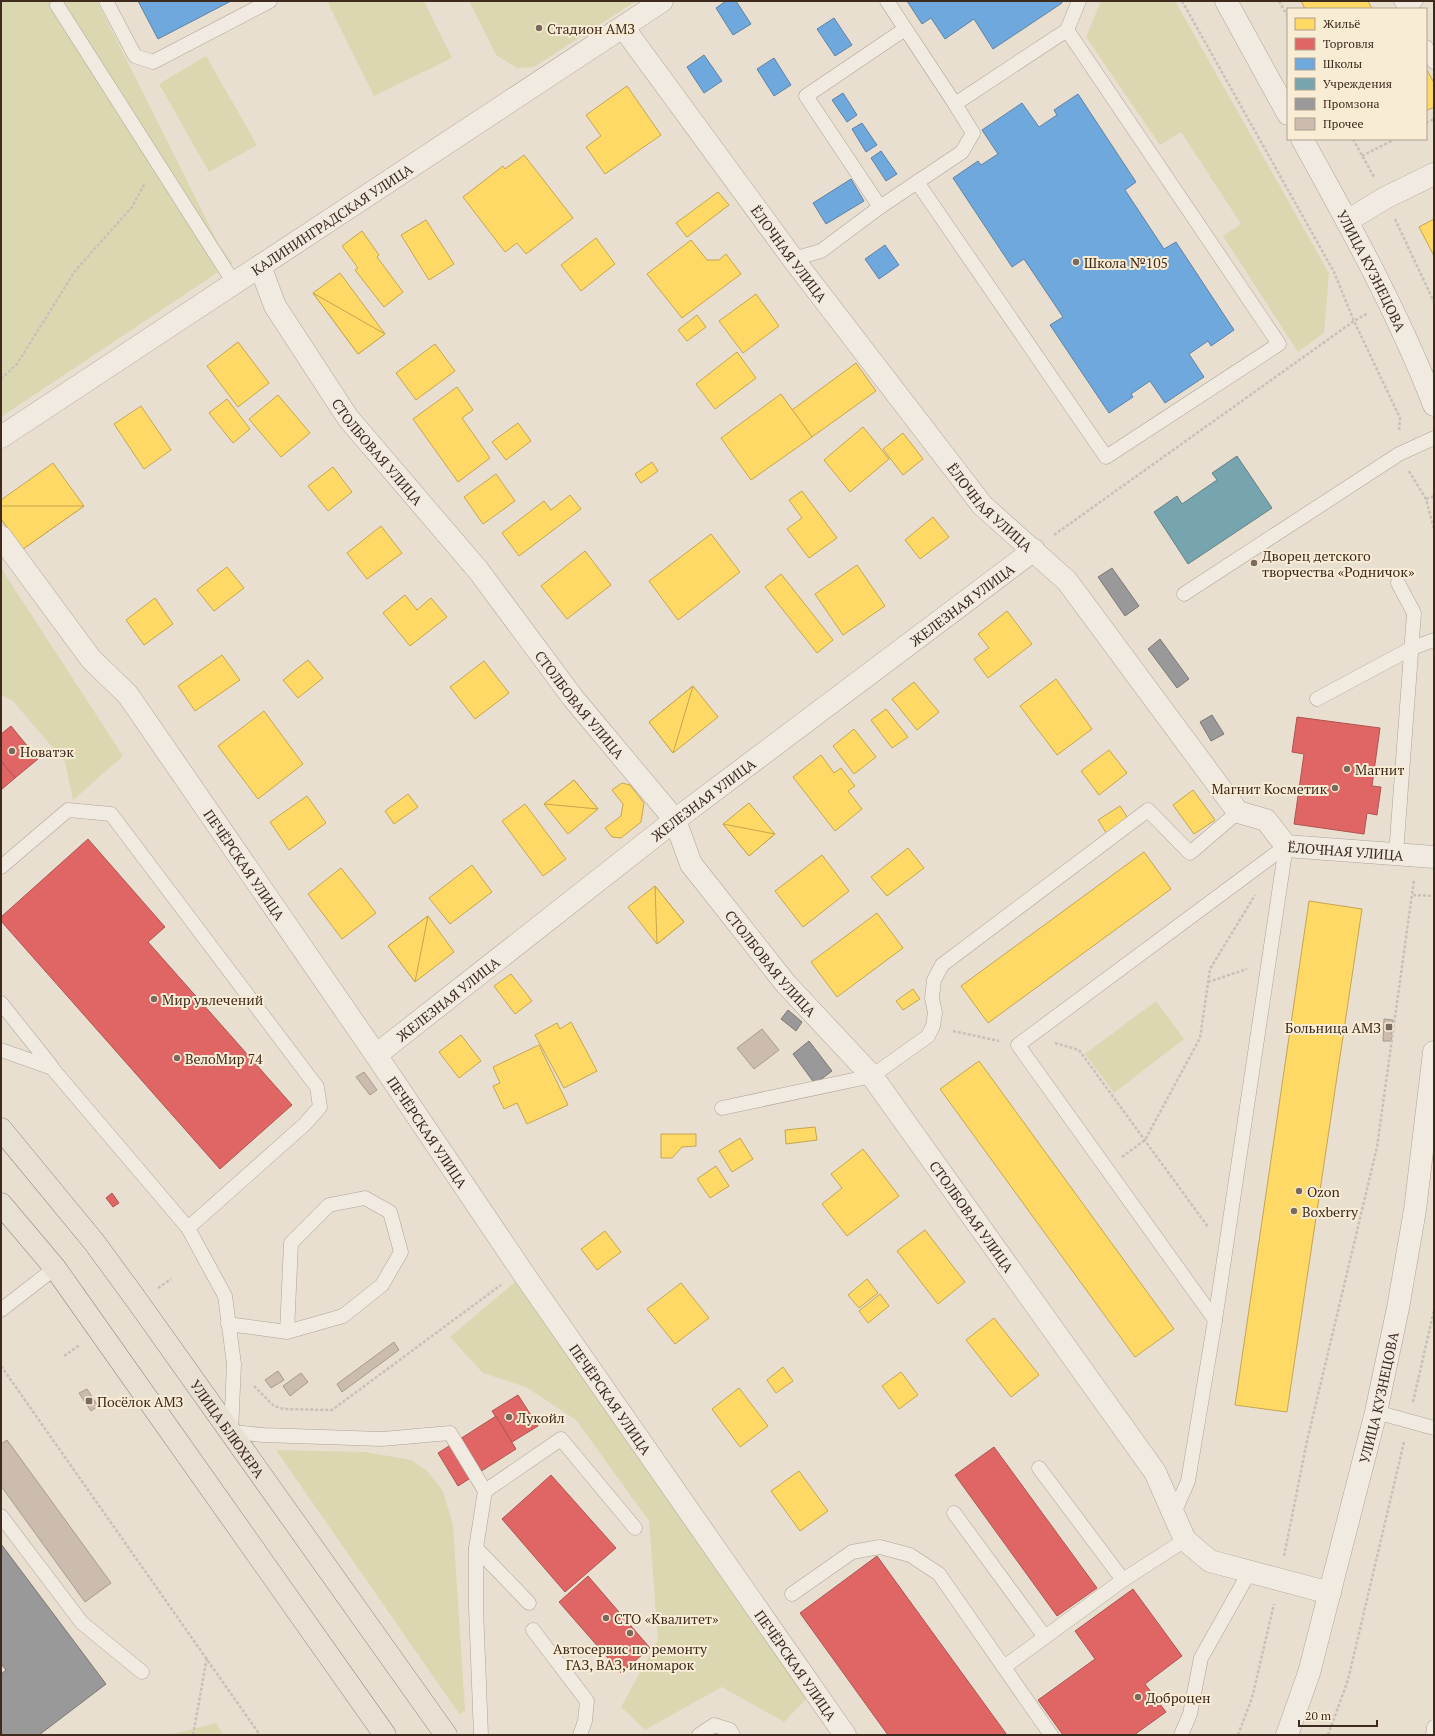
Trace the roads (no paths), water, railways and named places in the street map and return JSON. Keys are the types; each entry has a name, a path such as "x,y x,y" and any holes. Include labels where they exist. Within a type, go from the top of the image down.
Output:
{"main road":[{"name":"УЛИЦА БЛЮХЕРА","path":"1,1129 94,1242 232,1432 446,1735"},
{"path":"1,1204 55,1268 385,1735"}],"street":[{"name":"КАЛИНИНГРАДСКАЯ УЛИЦА","path":"1,437 662,1"},
{"path":"1226,1 1287,112"},
{"name":"ЁЛОЧНАЯ УЛИЦА","path":"623,27 794,258 982,505 1067,581 1238,812 1266,820 1286,846 1416,856"},
{"name":"УЛИЦА КУЗНЕЦОВА","path":"1303,140 1347,220 1389,301 1415,356 1434,405"},
{"path":"1347,220 1385,198 1434,174"},
{"name":"СТОЛБОВАЯ УЛИЦА","path":"260,266 275,306 348,418 478,570 573,698 675,820 691,864 786,984 872,1076 1155,1472 1185,1540 1210,1561 1330,1592"},
{"name":"ПЕЧЁРСКАЯ УЛИЦА","path":"1,537 91,659 128,695 376,1055 521,1270 846,1735"},
{"name":"ЖЕЛЕЗНАЯ УЛИЦА","path":"376,1055 675,820 1034,550"},
{"name":"УЛИЦА КУЗНЕЦОВА","path":"1287,1735 1308,1673 1376,1412 1398,1308 1416,1210 1434,1052"}],"lane":[{"path":"106,1 135,56 153,62 270,1"},
{"path":"794,258 821,251 880,207 962,152 973,132 887,1"},
{"path":"955,104 1067,30 1079,1"},
{"path":"57,5 234,283"},
{"path":"880,207 806,96 905,29"},
{"path":"916,182 1106,457 1278,344 1067,30"},
{"path":"1427,49 1434,62"},
{"path":"1184,594 1399,454 1434,438"},
{"path":"1398,583 1414,613 1412,648 1416,856"},
{"path":"1317,699 1412,648 1434,640"},
{"path":"1,867 68,810 111,814 317,1088 320,1107 305,1124 188,1228"},
{"path":"722,1108 872,1076 928,1036 933,1026 936,1013 932,998 934,980 942,965 1148,810 1190,853 1238,812"},
{"path":"1174,1513 1188,1481 1226,1252 1286,846"},
{"path":"1215,1320 1018,1045 1286,846"},
{"path":"1,1004 52,1068 188,1228 225,1296 234,1364 232,1432 263,1435 382,1439 450,1433 485,1491 476,1548 476,1608 481,1735"},
{"path":"1,1050 52,1068"},
{"path":"228,1324 287,1332 343,1316 382,1284 401,1252 390,1212 365,1198 329,1205 291,1243 287,1332"},
{"path":"1,1310 55,1268"},
{"path":"1376,1412 1434,1428"},
{"path":"485,1491 561,1439 635,1528"},
{"path":"1039,1468 1123,1580"},
{"path":"954,1513 1045,1637"},
{"path":"1,1516 82,1623 142,1672"},
{"path":"1004,1667 1123,1580 1185,1540"},
{"path":"792,1594 852,1552 880,1547 910,1555 939,1574 1051,1735"},
{"path":"476,1548 529,1604"},
{"path":"1181,1735 1190,1714 1201,1658 1250,1571"},
{"path":"533,1630 587,1700 585,1721 580,1735"},
{"path":"699,1735 714,1724 730,1730 733,1735"},
{"path":"1433,1735 1434,1727"}],"place":[{"name":"Стадион АМЗ","path":"539,28"},
{"name":"Школа №105","path":"1076,262"},
{"name":"Дворец детского творчества «Родничок»","path":"1254,563"},
{"name":"Новатэк","path":"12,751"},
{"name":"Магнит","path":"1347,769"},
{"name":"Магнит Косметик","path":"1335,788"},
{"name":"Мир увлечений","path":"154,999"},
{"name":"Больница АМЗ","path":"1389,1027"},
{"name":"ВелоМир 74","path":"177,1058"},
{"name":"Ozon","path":"1299,1191"},
{"name":"Boxberry","path":"1294,1211"},
{"name":"Посёлок АМЗ","path":"89,1401"},
{"name":"Лукойл","path":"509,1417"},
{"name":"СТО «Квалитет»","path":"606,1618"},
{"name":"Автосервис по ремонту ГАЗ, ВАЗ, иномарок","path":"630,1633"},
{"name":"Доброцен","path":"1138,1697"}]}
